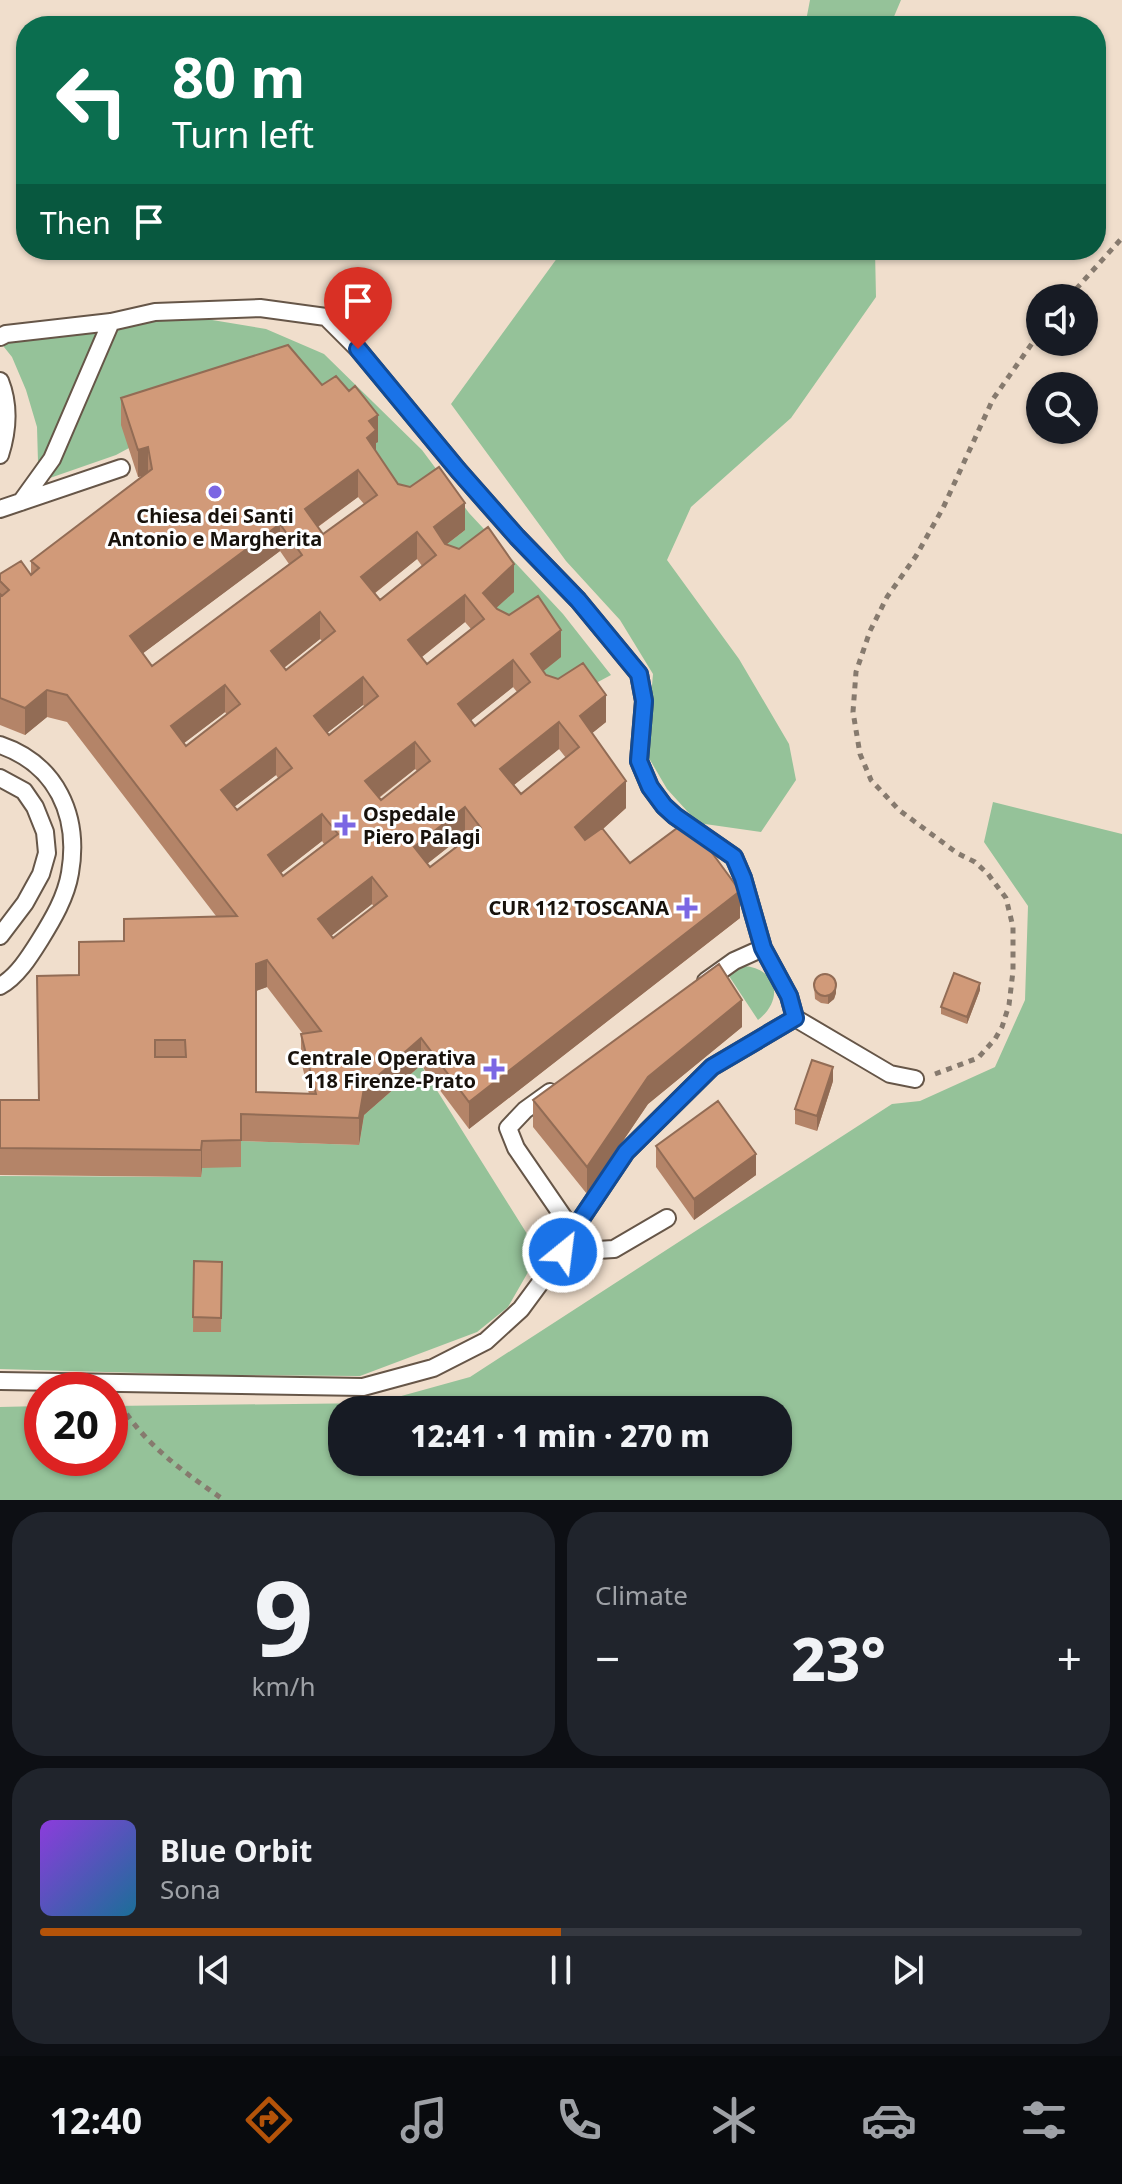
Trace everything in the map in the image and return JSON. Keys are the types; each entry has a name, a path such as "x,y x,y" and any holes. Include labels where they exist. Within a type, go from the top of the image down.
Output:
{"lane":[{"path":"0,337 111,322 155,312 260,308 326,317 358,349 458,470 578,600 639,674 644,701 639,761 650,787 675,816 734,857 763,948 789,996 795,1018 890,1074 915,1079"},
{"path":"21,502 52,459 111,322"},
{"path":"0,381 7,429 0,454"},
{"path":"0,509 121,468"},
{"path":"0,745 19,751 40,766 55,785 66,807 72,840 70,873 58,910 31,954 0,986"},
{"path":"0,778 24,791 35,807 45,832 47,853 41,874 25,903 0,936"},
{"path":"697,988 734,961 763,948"},
{"path":"128,1383 363,1387 433,1368 486,1341 521,1309 563,1252 573,1231 626,1152 712,1067 795,1018"},
{"path":"562,1084 525,1110 508,1128 516,1148 573,1231"},
{"path":"563,1252 614,1249 667,1218"},
{"path":"0,1381 24,1381"}],"path":[{"path":"1106,256 1122,238"},
{"path":"1081,284 1102,260"},
{"path":"915,1079 945,1072 978,1058 995,1039 1009,1005 1013,927 1006,898 988,874 899,810 871,780 860,754 853,712 856,672 887,597 916,556 943,508 993,399 1026,352"},
{"path":"128,1417 176,1466 224,1500"}],"green space":[{"path":"810,0 901,0 894,16 807,16"},
{"path":"556,260 875,260 876,297 791,418 691,507 667,560 739,659 789,744 796,780 761,832 698,823 667,789 646,753 653,674 620,620 566,561 451,404"},
{"path":"176,314 266,329 324,354 422,450 469,513 563,614 611,675 583,690 531,681 560,657 509,642 459,576 434,554 465,530 410,514 367,465 129,448 24,487 38,462 37,427 12,357 0,342"},
{"path":"993,802 1122,834 1122,1500 0,1500 0,1407 24,1406 24,1476 128,1476 128,1406 328,1404 328,1476 792,1476 792,1396 401,1396 470,1377 892,1104 920,1101 995,1067 1025,1000 1028,906 984,842"},
{"path":"744,966 764,973 774,987 772,1004 758,1020 727,973"},
{"path":"421,1065 539,1253 508,1307 477,1332 360,1376 0,1369 0,1176 201,1177 202,1168 241,1141 359,1145 364,1115"}],"building":[{"path":"288,345 322,385 336,376 349,391 355,386 378,415 369,421 376,430 367,438 398,484 410,487 439,467 465,503 434,527 445,544 459,549 488,527 514,564 483,593 497,609 509,615 538,596 561,630 531,654 546,675 558,679 583,663 606,695 580,716 626,781 575,827 585,840 602,828 630,863 688,820 740,891 469,1102 421,1038 364,1088 359,1118 241,1114 241,1140 202,1141 201,1150 0,1148 0,1100 39,1100 37,976 79,975 79,942 124,941 124,919 237,916 67,695 47,690 25,708 0,698 0,594 2,596 9,590 0,581 0,574 21,561 31,575 39,568 31,561 152,469 148,447 138,450 121,398","holes":["358,470 377,495 323,534 305,509","280,524 302,555 152,666 130,636","417,532 436,555 380,600 361,577","465,595 484,619 427,664 408,640","320,612 335,631 286,670 271,651","513,660 530,682 475,726 458,704","363,677 378,696 329,735 314,716","225,685 240,704 186,746 171,726","559,722 579,747 521,794 500,769","415,742 430,761 381,800 365,781","276,748 292,768 237,810 221,790","465,807 481,828 430,867 414,847","322,814 338,834 283,876 268,855","372,877 387,896 333,938 318,919","267,960 321,1031 301,1034 316,1094 256,1092 256,964","155,1040 185,1040 186,1057 155,1057"]},
{"path":"719,964 742,1000 648,1077 587,1167 533,1100"},
{"path":"954,973 980,983 967,1017 941,1007"},
{"path":"825,974 833,977 836,985 833,993 825,996 817,993 814,985 817,977"},
{"path":"812,1060 833,1067 817,1116 795,1109"},
{"path":"718,1101 756,1154 694,1199 656,1146"},
{"path":"194,1261 222,1262 221,1318 193,1317"}],"place":[{"name":"Chiesa dei Santi Antonio e Margherita","path":"215,492"},
{"name":"Ospedale Piero Palagi","path":"345,825"},
{"name":"CUR 112 TOSCANA","path":"687,908"},
{"name":"Centrale Operativa 118 Firenze-Prato","path":"494,1069"}],"route":[{"path":"358,349 458,470 578,600 639,674 644,701 639,761 650,787 675,816 734,857 751,902 763,948 789,996 795,1018 712,1067 626,1152 573,1231 563,1252"}]}
